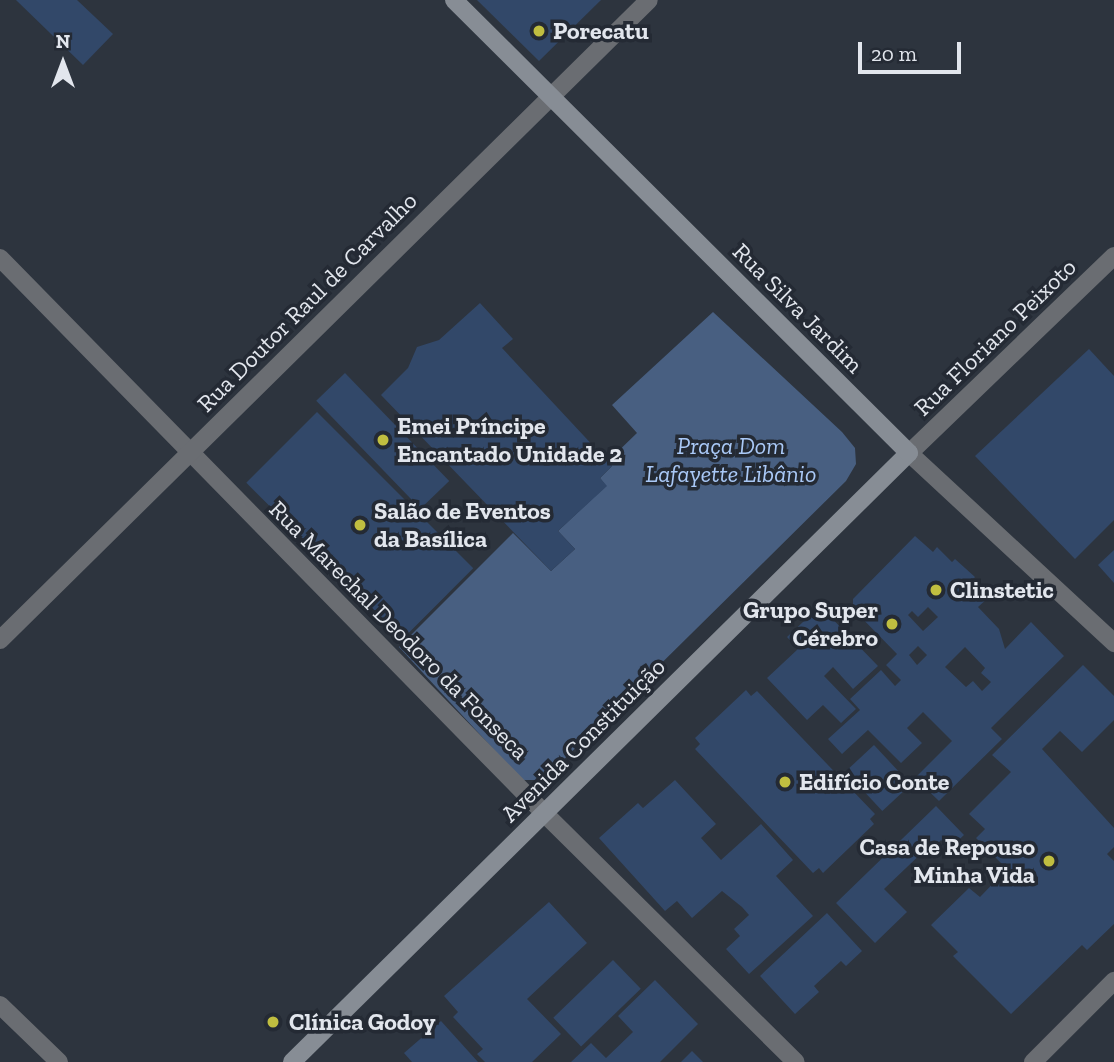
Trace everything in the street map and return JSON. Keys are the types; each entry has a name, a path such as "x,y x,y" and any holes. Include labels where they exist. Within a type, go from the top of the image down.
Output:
{"street":[{"name":"Rua Silva Jardim","path":"454,0 909,453 1114,643"},
{"name":"Rua Doutor Raul de Carvalho","path":"0,640 649,0"},
{"name":"Rua Floriano Peixoto","path":"909,453 1114,256"},
{"name":"Rua Marechal Deodoro da Fonseca","path":"0,258 544,813 796,1062"},
{"name":"Avenida Constituição","path":"292,1062 909,453"},
{"path":"1032,1062 1114,981"},
{"path":"0,1005 59,1062"}],"green space":[{"name":"Praça Dom Lafayette Libânio","path":"713,312 842,432 855,448 856,464 846,481 543,780 522,780 399,647 513,533 551,571 575,549 558,531 606,486 600,478 612,466 608,461 637,433 612,405"}],"building":[{"path":"16,0 77,0 113,34 83,65"},
{"name":"Porecatu","path":"477,0 601,0 539,61"},
{"path":"480,303 513,339 502,348 612,466 600,478 607,486 558,531 575,549 551,571 381,395 408,368 417,347 439,340"},
{"path":"1089,349 1114,376 1114,520 1075,559 975,456"},
{"name":"Emei Príncipe Encantado Unidade 2","path":"345,373 449,481 420,509 316,401"},
{"name":"Salão de Eventos da Basílica","path":"317,412 473,568 403,639 246,483"},
{"path":"915,536 933,552 937,547 952,562 955,559 975,577 971,582 988,598 978,607 999,629 1005,649 1031,622 1064,656 991,728 1002,739 939,801 915,778 952,741 923,712 907,728 922,743 901,763 868,730 842,754 828,739 860,710 850,699 881,670 895,686 901,680 886,665 897,654 853,609 853,599","holes":["928,607 938,617 923,631 908,615 912,611 918,617","918,646 927,655 917,665 909,655","965,647 985,668 981,673 991,682 982,691 973,681 966,687 945,667"]},
{"path":"1114,550 1114,583 1098,565"},
{"path":"820,606 878,666 853,689 833,667 824,676 856,709 841,723 823,705 807,720 767,678 798,649 787,637"},
{"path":"1083,665 1114,696 1114,720 1082,752 1060,731 1042,749 1114,828 1114,847 1107,854 1114,861 1114,924 1087,950 1082,945 1011,1014 953,956 958,952 931,925 969,888 980,897 1007,869 976,838 985,829 969,814 1011,772 992,755"},
{"name":"Edifício Conte","path":"746,690 751,696 757,691 875,814 870,819 874,824 823,873 819,868 813,873 695,749 700,744 695,738"},
{"path":"874,745 911,784 882,811 845,772"},
{"path":"675,780 716,824 701,838 721,860 761,824 793,860 776,876 813,916 749,974 726,949 740,936 734,929 749,915 742,907 722,891 692,918 677,901 665,911 599,838 638,803 643,808"},
{"path":"936,806 964,835 950,848 941,840 931,850 928,847 884,889 907,912 875,943 836,903"},
{"path":"549,902 587,943 527,999 561,1034 532,1062 485,1062 477,1054 483,1049 453,1017 458,1012 444,996"},
{"path":"827,913 862,951 846,966 841,961 814,986 819,992 795,1014 760,976"},
{"path":"613,960 641,989 581,1046 553,1018"},
{"path":"655,980 698,1024 660,1062 571,1062 591,1043 606,1058 633,1032 618,1016"},
{"path":"441,1021 478,1062 412,1062 404,1053"},
{"path":"692,1051 703,1062 681,1062"}],"place":[{"name":"Porecatu","path":"539,31"},
{"name":"Emei Príncipe Encantado Unidade 2","path":"383,440"},
{"name":"Salão de Eventos da Basílica","path":"360,525"},
{"name":"Clinstetic","path":"936,590"},
{"name":"Grupo Super Cérebro","path":"892,624"},
{"name":"Edifício Conte","path":"785,782"},
{"name":"Casa de Repouso Minha Vida","path":"1049,861"},
{"name":"Clínica Godoy","path":"273,1022"}]}
